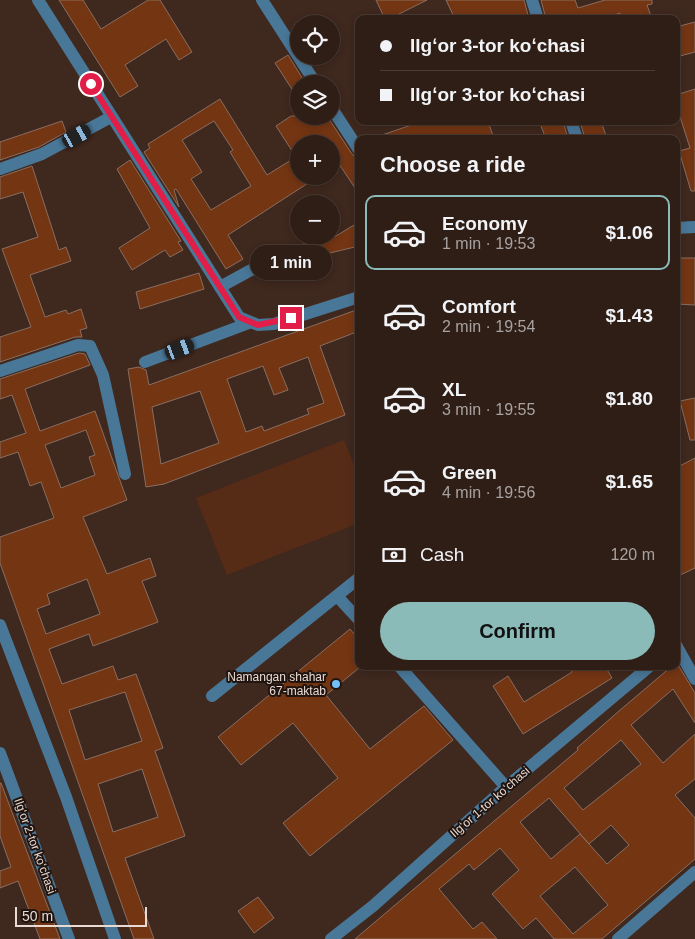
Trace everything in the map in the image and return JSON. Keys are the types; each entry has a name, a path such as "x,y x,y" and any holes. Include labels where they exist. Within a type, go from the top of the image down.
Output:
{"street":[{"path":"38,0 239,317 258,325 274,324 355,298"},
{"path":"262,0 310,75"},
{"path":"532,0 537,15"},
{"path":"0,169 42,154 111,117"},
{"path":"340,121 355,144"},
{"path":"680,228 695,227"},
{"path":"220,287 251,270 302,257"},
{"path":"145,362 249,322"},
{"path":"0,371 78,345 90,346 102,376 125,474"},
{"path":"212,696 355,581"},
{"path":"337,596 355,616"},
{"path":"0,625 66,797 115,939"},
{"path":"680,652 695,679"},
{"path":"403,670 506,787"},
{"name":"Ilgʻor 1-tor koʻchasi","path":"331,939 373,906 506,787 645,670"},
{"name":"Ilgʻor 2-tor koʻchasi","path":"0,753 68,939"},
{"path":"618,939 695,872"}],"shaded area":[{"path":"344,440 355,468 355,525 227,575 196,498"}],"building":[{"path":"59,0 83,0 101,29 148,0 160,0 192,52 179,60 166,39 125,65 138,86 120,97"},
{"path":"376,0 427,0 397,15 383,15"},
{"path":"446,0 524,0 528,15 453,15"},
{"path":"541,0 575,0 578,8 605,0 652,0 652,4 647,5 651,15 620,15 620,13 614,15 545,15"},
{"path":"695,22 695,52 680,56 680,26"},
{"path":"288,55 290,65 294,65 300,75 290,75 290,86 275,63"},
{"path":"695,89 695,191 691,191 680,154 680,151 690,148 680,117 680,94"},
{"path":"220,99 267,175 290,161 290,185 305,185 228,235 243,259 226,269 176,189 174,190 179,207 144,152 150,148 148,144","holes":["214,121 233,150 230,152 251,186 211,210 191,179 202,172 182,140"]},
{"path":"290,117 290,125 333,125 340,135 290,135 290,148 276,126"},
{"path":"62,121 66,132 39,147 0,160 0,142"},
{"path":"411,125 489,125 493,135 382,135"},
{"path":"541,125 564,125 567,135 544,135"},
{"path":"581,125 602,125 606,135 584,135"},
{"path":"340,136 355,157 355,188 340,166"},
{"path":"130,160 181,241 178,242 183,250 170,257 165,250 132,270 119,248 150,228 117,169"},
{"path":"32,166 59,250 66,247 71,261 30,275 45,317 66,310 68,314 81,309 87,328 80,330 82,337 75,337 0,362 0,337 31,327 2,249 38,237 23,192 0,199 0,177"},
{"path":"355,224 355,247 313,257 305,245 340,245 340,234"},
{"path":"680,258 695,258 695,305 680,304"},
{"path":"199,273 204,289 140,309 136,292"},
{"path":"355,310 355,333 320,346 345,415 164,484 146,487 128,369 139,367 146,370 149,385","holes":["308,357 324,403 307,409 309,414 264,431 262,426 246,432 227,379 263,366 274,395 288,390 279,368","200,391 219,443 161,464 152,407"]},
{"path":"79,353 85,354 90,365 25,389 40,431 95,411 127,500 83,517 107,574 150,558 156,576 142,581 158,622 93,646 89,634 49,649 62,684 113,666 118,680 136,674 163,748 155,751 185,836 125,858 154,939 134,939 0,563 0,537 54,518 41,482 30,486 18,452 0,458 0,442 26,433 12,395 0,399 0,379","holes":["86,430 95,455 89,457 95,475 61,488 45,445","87,579 100,614 46,634 37,609 50,604 47,594","125,692 142,741 85,760 69,710","142,769 158,817 113,832 98,784"]},
{"path":"695,398 695,440 690,440 680,401"},
{"path":"695,458 695,568 680,575 680,466"},
{"path":"350,629 355,635 355,670 357,670 326,695 370,749 424,706 453,740 310,856 283,823 338,778 293,723 241,765 218,737"},
{"path":"680,668 695,693 695,723 673,689 631,725 663,763 695,734 695,779 675,795 695,818 695,859 602,939 554,939 536,918 523,929 492,894 519,870 500,848 474,870 469,864 439,889 473,929 482,922 497,939 355,939 578,750 577,748 667,670 680,670","holes":["621,740 641,764 583,810 564,788","549,798 589,844 580,834 551,859 520,822","611,825 629,845 607,864 589,844","575,867 608,905 573,934 540,896"]},
{"path":"571,670 607,670 612,678 523,734 493,686 508,676 524,702 572,672"},
{"path":"0,783 60,939 40,939 18,881 0,888 0,871 11,867 0,836"},
{"path":"258,897 274,918 254,933 238,911"}],"place":[{"name":"Namangan shahar 67-maktab","path":"336,684"}],"route":[{"path":"91,84 239,317 258,325 274,324 291,318"}]}
